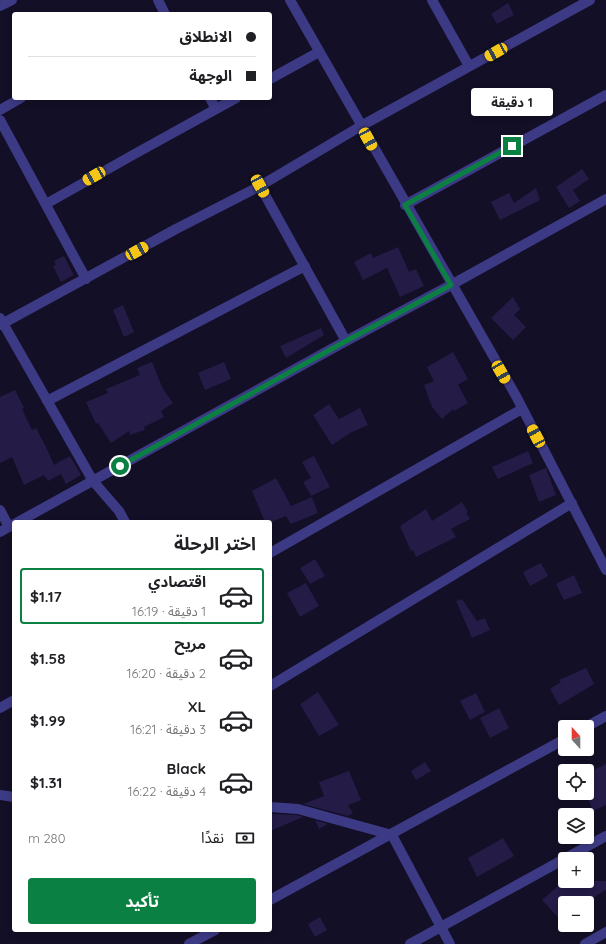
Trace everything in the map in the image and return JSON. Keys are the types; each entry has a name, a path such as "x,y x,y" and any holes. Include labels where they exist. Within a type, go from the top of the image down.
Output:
{"street":[{"path":"0,6 12,0"},
{"path":"158,0 165,12"},
{"path":"290,0 522,409 606,570"},
{"path":"432,0 469,66"},
{"path":"125,520 93,481 1,322 86,279 176,229 260,186 361,126 590,0"},
{"path":"272,78 319,52"},
{"path":"405,205 606,95"},
{"path":"0,110 18,100"},
{"path":"211,100 216,109"},
{"path":"46,204 232,100"},
{"path":"0,120 86,279"},
{"path":"260,186 346,341"},
{"path":"21,520 606,199"},
{"path":"47,401 305,266"},
{"path":"272,552 522,409"},
{"path":"272,685 572,504"},
{"path":"0,510 12,522"},
{"path":"0,532 12,525"},
{"path":"0,708 12,701"},
{"path":"594,723 606,716"},
{"path":"272,899 392,835 558,743"},
{"path":"0,795 12,796"},
{"path":"272,807 298,810 392,835 450,944"},
{"path":"410,944 606,836"},
{"path":"189,944 211,932"},
{"path":"584,944 606,932"}],"building":[{"path":"508,3 514,15 497,24 491,14"},
{"path":"582,169 589,179 573,190 580,201 569,208 556,187"},
{"path":"536,188 540,200 500,220 491,202 509,193 514,203"},
{"path":"398,247 409,272 416,269 424,286 400,297 387,268 363,280 354,262 371,253 373,258"},
{"path":"64,256 74,275 61,282 53,266 56,265 54,261"},
{"path":"513,297 520,309 514,315 526,327 513,340 491,318"},
{"path":"123,305 134,332 124,337 113,310"},
{"path":"321,328 324,335 286,358 280,346"},
{"path":"453,352 468,379 458,385 468,403 454,411 453,409 442,419 432,407 424,385 434,381 427,367"},
{"path":"152,362 163,389 173,403 161,411 164,417 144,427 145,430 130,435 129,431 111,443 98,423 96,424 86,402 108,393 106,389 140,375 137,368"},
{"path":"224,362 231,379 205,390 198,373"},
{"path":"15,390 24,408 22,409 32,430 36,428 54,465 70,456 81,475 66,484 61,474 48,481 44,475 24,485 12,457 0,463 0,397"},
{"path":"329,404 339,419 360,408 368,425 350,433 332,445 313,415"},
{"path":"528,451 533,463 498,479 492,467"},
{"path":"314,456 330,487 311,496 303,482 311,478 302,462"},
{"path":"546,468 556,495 539,502 529,475"},
{"path":"276,478 291,506 312,497 318,513 291,524 286,516 272,522 272,520 264,520 252,491"},
{"path":"462,502 470,519 451,529 456,537 416,557 413,550 411,551 400,526 426,509 432,521"},
{"path":"315,559 325,576 310,584 300,568"},
{"path":"541,563 548,576 530,586 523,572"},
{"path":"574,575 582,593 564,600 556,584"},
{"path":"306,583 319,606 300,617 287,593"},
{"path":"462,599 477,621 485,618 490,630 472,638 456,601"},
{"path":"586,668 594,684 559,705 550,689 561,682 559,680"},
{"path":"318,692 339,725 319,736 300,704"},
{"path":"476,693 485,712 470,720 460,701"},
{"path":"499,708 509,728 490,738 480,718"},
{"path":"425,762 431,771 416,780 411,771"},
{"path":"606,764 606,805 594,811 589,800 594,800 594,770"},
{"path":"349,771 361,800 348,805 353,813 348,816 303,804 324,796 319,782"},
{"path":"272,814 297,815 303,817 272,830"},
{"path":"315,820 328,824 319,829"},
{"path":"503,838 514,856 477,877 468,858"},
{"path":"594,881 606,881 606,890 594,897 558,896 558,917 542,900 558,886 558,888 594,888"},
{"path":"320,917 327,930 315,937 308,924"}],"route":[{"path":"120,466 346,341 451,285 405,205 512,146"}]}
